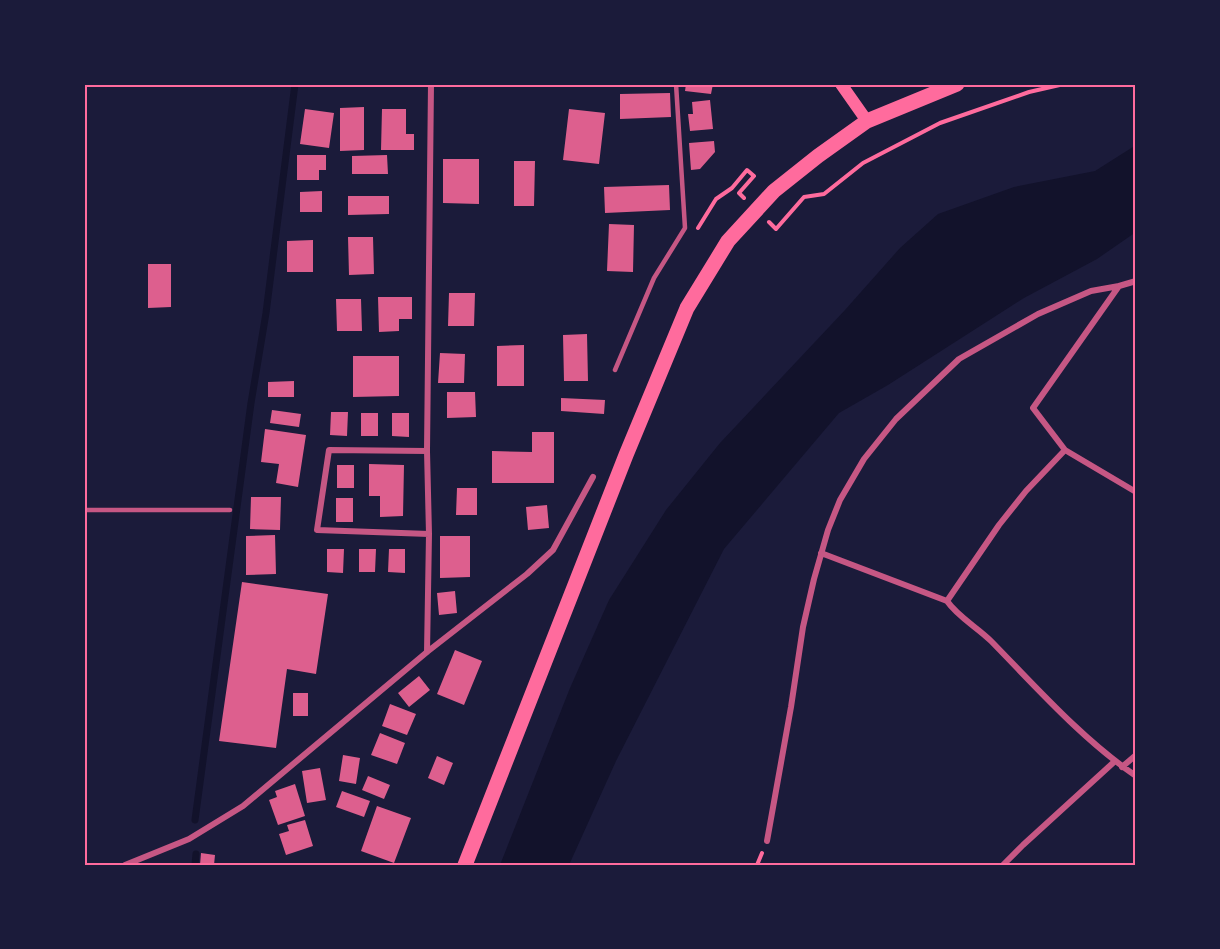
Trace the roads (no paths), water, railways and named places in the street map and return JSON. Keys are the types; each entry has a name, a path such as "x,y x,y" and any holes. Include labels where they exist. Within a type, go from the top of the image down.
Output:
{"main road":[{"path":"841,84 867,121"},
{"path":"465,865 626,455 687,308 728,241 774,191 867,121 957,84"}],"street":[{"path":"427,652 430,84"},
{"path":"767,841 792,707 803,627 821,553 840,500 864,459 896,419 959,359 1038,314 1091,291 1136,281"},
{"path":"1119,285 1033,408 1065,450 1136,492"},
{"path":"427,451 329,450 317,530 429,534"},
{"path":"947,601 999,525 1026,491 1065,450"},
{"path":"125,865 189,839 243,806 427,652 527,574 553,550 593,477"},
{"path":"821,553 947,601 953,610 980,631 1078,729 1114,762 1136,776"},
{"path":"1122,767 1136,755"},
{"path":"1003,865 1114,762"}],"lane":[{"path":"615,370 654,278 685,228 676,84"},
{"path":"84,510 230,510"}],"waterway":[{"path":"195,820 251,403 266,313 295,84"},
{"path":"195,865 196,854"}]}
